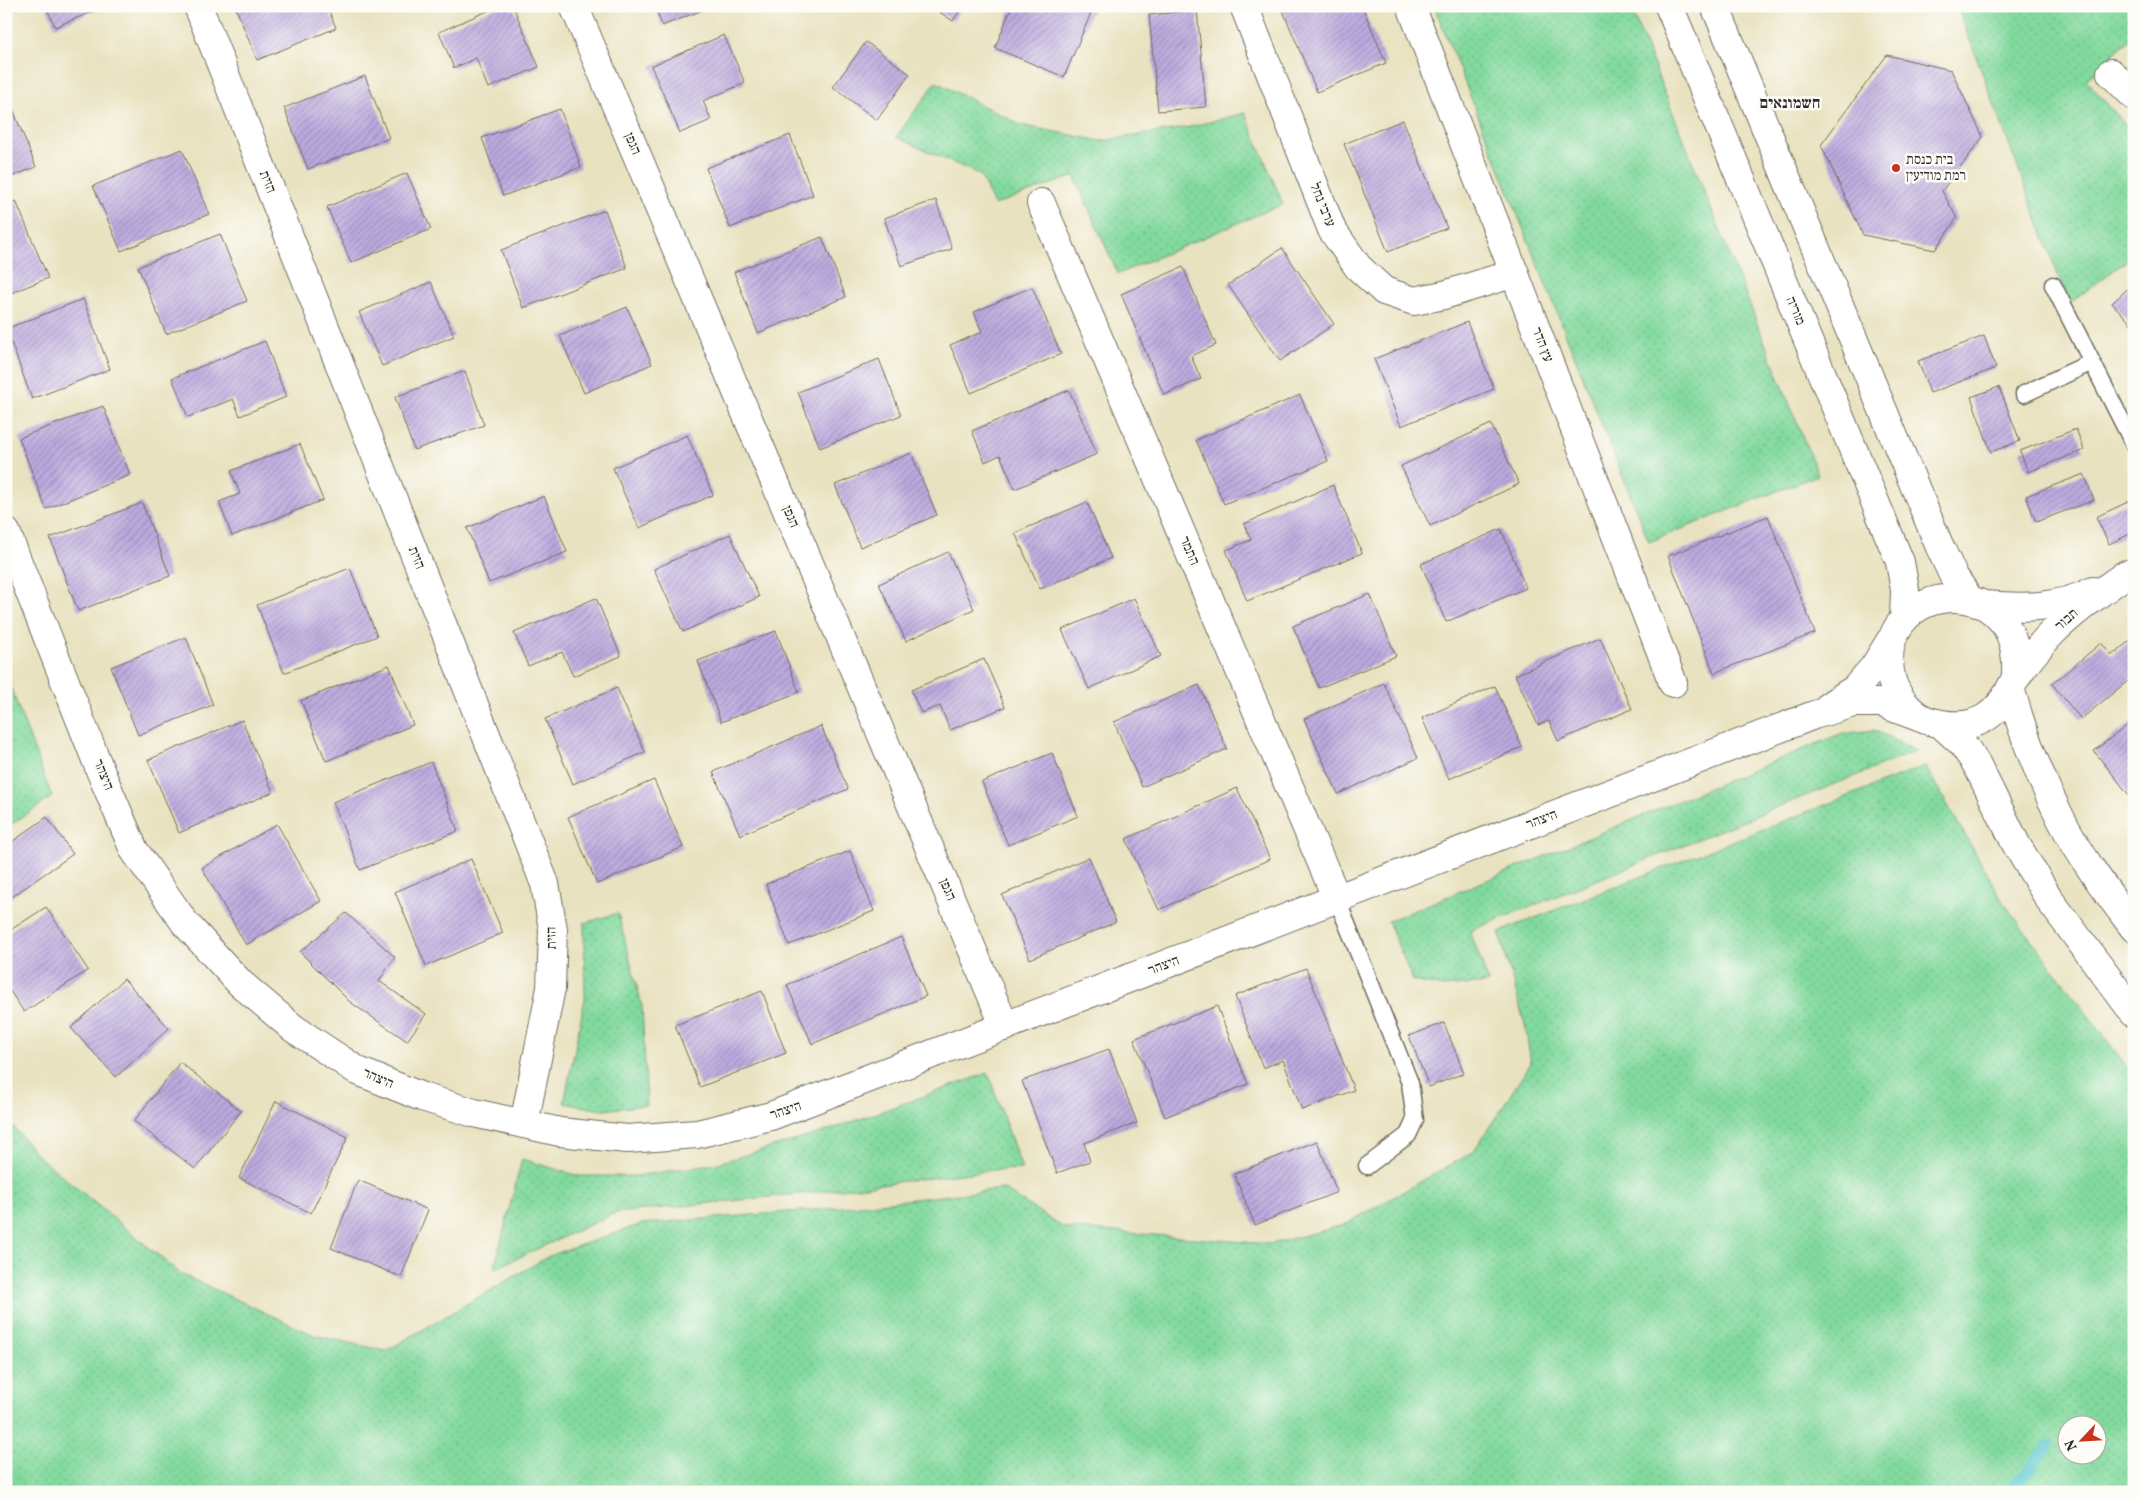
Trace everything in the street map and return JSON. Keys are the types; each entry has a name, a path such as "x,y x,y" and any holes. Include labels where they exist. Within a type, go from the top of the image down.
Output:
{"street":[{"name":"הזית","path":"198,6 545,884 553,929 551,988 524,1124"},
{"name":"הגפן","path":"574,6 1006,1027"},
{"name":"ערבי נחל","path":"1244,6 1332,230 1358,266 1384,291 1414,301 1444,295 1514,273"},
{"name":"עץ הדר","path":"1411,6 1673,683"},
{"name":"מוריה","path":"1669,6 1900,562 1905,590 1899,626"},
{"path":"1715,6 1952,575 1977,603"},
{"path":"2111,73 2134,96"},
{"name":"התמר","path":"1041,204 1337,899"},
{"name":"היצהר","path":"6,532 102,775 134,850 185,923 240,983 293,1028 358,1071 422,1097 474,1113 560,1132 627,1139 697,1134 771,1116 1814,715 1854,703 1881,703 1931,721"},
{"name":"תבור","path":"1977,603 2028,608 2077,599 2130,572"},
{"name":"תבור","path":"2013,682 2052,633 2086,604 2130,572"},
{"path":"2134,928 2093,874 2061,820 2022,732 2013,682 2017,656 2013,639 2002,620 1977,603 1964,598 1942,598 1921,605 1899,626 1889,651 1889,669 1894,686 1905,704 1962,743 1976,766 2016,844 2051,902 2134,1013"},
{"name":"היצהר","path":"1814,715 1855,688 1874,667 1899,626"},
{"path":"1931,721 1963,725 1984,718 2000,705 2013,682"}],"lane":[{"path":"2053,285 2134,445"},
{"path":"2024,394 2092,362"},
{"path":"1337,899 1410,1083 1415,1120 1408,1135 1367,1166"}],"green space":[{"path":"1434,6 1630,6 1818,475 1649,542"},
{"path":"1957,6 2134,6 2134,35 2086,80 2134,134 2134,255 2069,304"},
{"path":"936,82 1021,125 1101,141 1185,128 1245,113 1283,204 1118,274 1074,176 994,205 980,175 896,137"},
{"path":"6,675 52,797 6,828"},
{"path":"1874,730 1917,751 1470,931 1489,983 1443,987 1413,981 1388,921 1840,734"},
{"path":"1925,766 2006,906 2134,1076 2134,1492 6,1492 6,1118 38,1156 181,1274 314,1335 386,1351 549,1256 642,1224 825,1209 1003,1189 1064,1228 1271,1244 1344,1225 1473,1152 1531,1063 1525,1025 1499,932"},
{"path":"618,913 642,1006 647,1105 602,1110 564,1103 585,998 584,923"},
{"path":"988,1073 1022,1169 994,1170 809,1193 615,1213 494,1269 522,1159 579,1176 636,1176 718,1163 824,1132"}],"building":[{"path":"46,6 106,6 55,27"},
{"path":"235,6 327,6 336,28 257,60"},
{"path":"499,6 513,6 539,67 488,88 476,58 454,68 439,32"},
{"path":"655,6 713,6 662,26"},
{"path":"930,6 963,6 953,21"},
{"path":"1012,6 1094,6 1064,77 995,48"},
{"path":"1281,6 1362,6 1386,63 1317,92"},
{"path":"1197,10 1206,107 1158,111 1149,15"},
{"path":"724,35 745,83 703,101 711,120 680,133 651,66"},
{"path":"866,42 910,74 877,120 833,87"},
{"name":"בית כנסת רמת מודיעין","path":"1887,55 1951,70 1983,137 1942,191 1957,218 1935,250 1863,235 1821,145"},
{"path":"365,76 389,138 308,169 284,108"},
{"path":"6,92 36,167 6,179"},
{"path":"560,109 581,167 503,196 482,138"},
{"path":"1403,120 1447,228 1388,252 1344,144"},
{"path":"790,135 813,195 730,228 706,168"},
{"path":"182,149 209,214 121,251 93,186"},
{"path":"407,173 431,229 351,263 327,207"},
{"path":"936,200 952,249 901,266 884,218"},
{"path":"16,201 48,278 6,295 6,205"},
{"path":"605,210 627,268 523,308 501,250"},
{"path":"220,234 247,301 166,334 138,267"},
{"path":"822,237 846,297 758,333 734,272"},
{"path":"1282,248 1334,324 1280,361 1228,285"},
{"path":"1183,267 1216,345 1191,356 1201,379 1164,395 1121,294"},
{"path":"431,282 454,336 382,366 359,312"},
{"path":"2134,283 2134,327 2112,303"},
{"path":"1032,287 1061,354 971,393 950,345 982,332 974,312"},
{"path":"83,299 110,369 32,399 6,329"},
{"path":"627,307 652,364 584,393 560,336"},
{"path":"1467,322 1494,389 1401,426 1374,359"},
{"path":"1984,336 1996,368 1930,393 1918,361"},
{"path":"265,341 286,397 240,416 233,399 188,417 172,378"},
{"path":"879,359 901,415 820,448 798,392"},
{"path":"465,371 484,425 414,450 395,397"},
{"path":"1999,387 2020,441 1991,452 1971,397"},
{"path":"1069,390 1097,454 1015,489 1000,455 985,462 972,431"},
{"path":"1300,395 1328,461 1224,504 1196,440"},
{"path":"103,406 130,475 46,509 19,438"},
{"path":"1491,424 1519,484 1430,526 1401,466"},
{"path":"2076,429 2084,450 2028,472 2020,451"},
{"path":"687,435 713,495 639,528 613,468"},
{"path":"300,444 323,500 232,536 219,502 240,494 231,471"},
{"path":"911,453 937,515 860,547 835,485"},
{"path":"2084,474 2094,500 2036,522 2026,496"},
{"path":"1333,485 1362,553 1247,601 1226,550 1251,540 1244,524"},
{"path":"544,496 567,552 489,583 467,528"},
{"path":"2134,499 2134,532 2109,544 2096,517"},
{"path":"1087,502 1111,558 1040,589 1015,533"},
{"path":"142,503 170,576 78,611 50,538"},
{"path":"1768,516 1815,633 1714,673 1668,556"},
{"path":"1501,529 1526,588 1446,622 1421,564"},
{"path":"730,534 759,597 683,632 654,569"},
{"path":"948,552 974,609 906,641 879,584"},
{"path":"350,568 377,636 284,673 257,605"},
{"path":"1370,594 1396,656 1319,688 1293,626"},
{"path":"596,598 621,656 573,676 562,652 528,666 514,633"},
{"path":"1134,598 1161,656 1089,689 1062,630"},
{"path":"776,631 799,692 721,722 698,661"},
{"path":"186,637 213,705 138,735 111,667"},
{"path":"1600,638 1632,709 1558,741 1549,721 1538,725 1515,675"},
{"path":"2132,639 2134,641 2134,676 2081,719 2052,684 2101,643 2112,655"},
{"path":"984,659 1005,707 950,730 940,706 921,713 911,690"},
{"path":"389,665 413,725 326,761 301,701"},
{"path":"1384,683 1418,758 1338,794 1304,719"},
{"path":"1199,685 1227,749 1142,787 1114,722"},
{"path":"1495,686 1522,747 1449,779 1422,718"},
{"path":"617,688 645,752 573,784 545,719"},
{"path":"242,720 273,792 179,833 148,760"},
{"path":"2134,720 2134,801 2094,751"},
{"path":"821,726 848,789 740,835 713,772"},
{"path":"1052,753 1078,816 1008,845 982,782"},
{"path":"431,762 458,831 360,870 333,802"},
{"path":"654,780 683,847 597,884 568,817"},
{"path":"1237,788 1270,859 1159,910 1126,839"},
{"path":"47,817 73,854 6,901 6,846"},
{"path":"277,824 321,901 246,945 202,868"},
{"path":"850,851 874,911 789,945 766,884"},
{"path":"1089,857 1116,922 1030,959 1002,895"},
{"path":"471,859 503,933 426,966 395,892"},
{"path":"46,907 88,970 24,1012 6,985 6,933"},
{"path":"346,913 395,957 379,981 426,1014 407,1041 350,1002 300,952"},
{"path":"901,937 926,996 812,1044 787,985"},
{"path":"1306,968 1354,1090 1302,1110 1283,1060 1263,1068 1235,996"},
{"path":"124,979 169,1028 116,1077 71,1028"},
{"path":"762,991 786,1053 700,1087 675,1025"},
{"path":"1217,1006 1248,1084 1165,1117 1134,1039"},
{"path":"1444,1023 1464,1073 1429,1087 1409,1036"},
{"path":"1109,1049 1137,1123 1084,1143 1090,1161 1057,1173 1022,1081"},
{"path":"180,1062 241,1111 195,1169 134,1121"},
{"path":"276,1101 348,1137 311,1213 239,1178"},
{"path":"1317,1141 1337,1192 1255,1225 1234,1174"},
{"path":"358,1180 428,1210 401,1277 331,1248"}],"waterway":[{"path":"2010,1492 2048,1446"}],"place":[{"name":"בית כנסת רמת מודיעין","path":"1896,168"}],"district":[{"name":"חשמונאים","path":"1790,104"}]}
